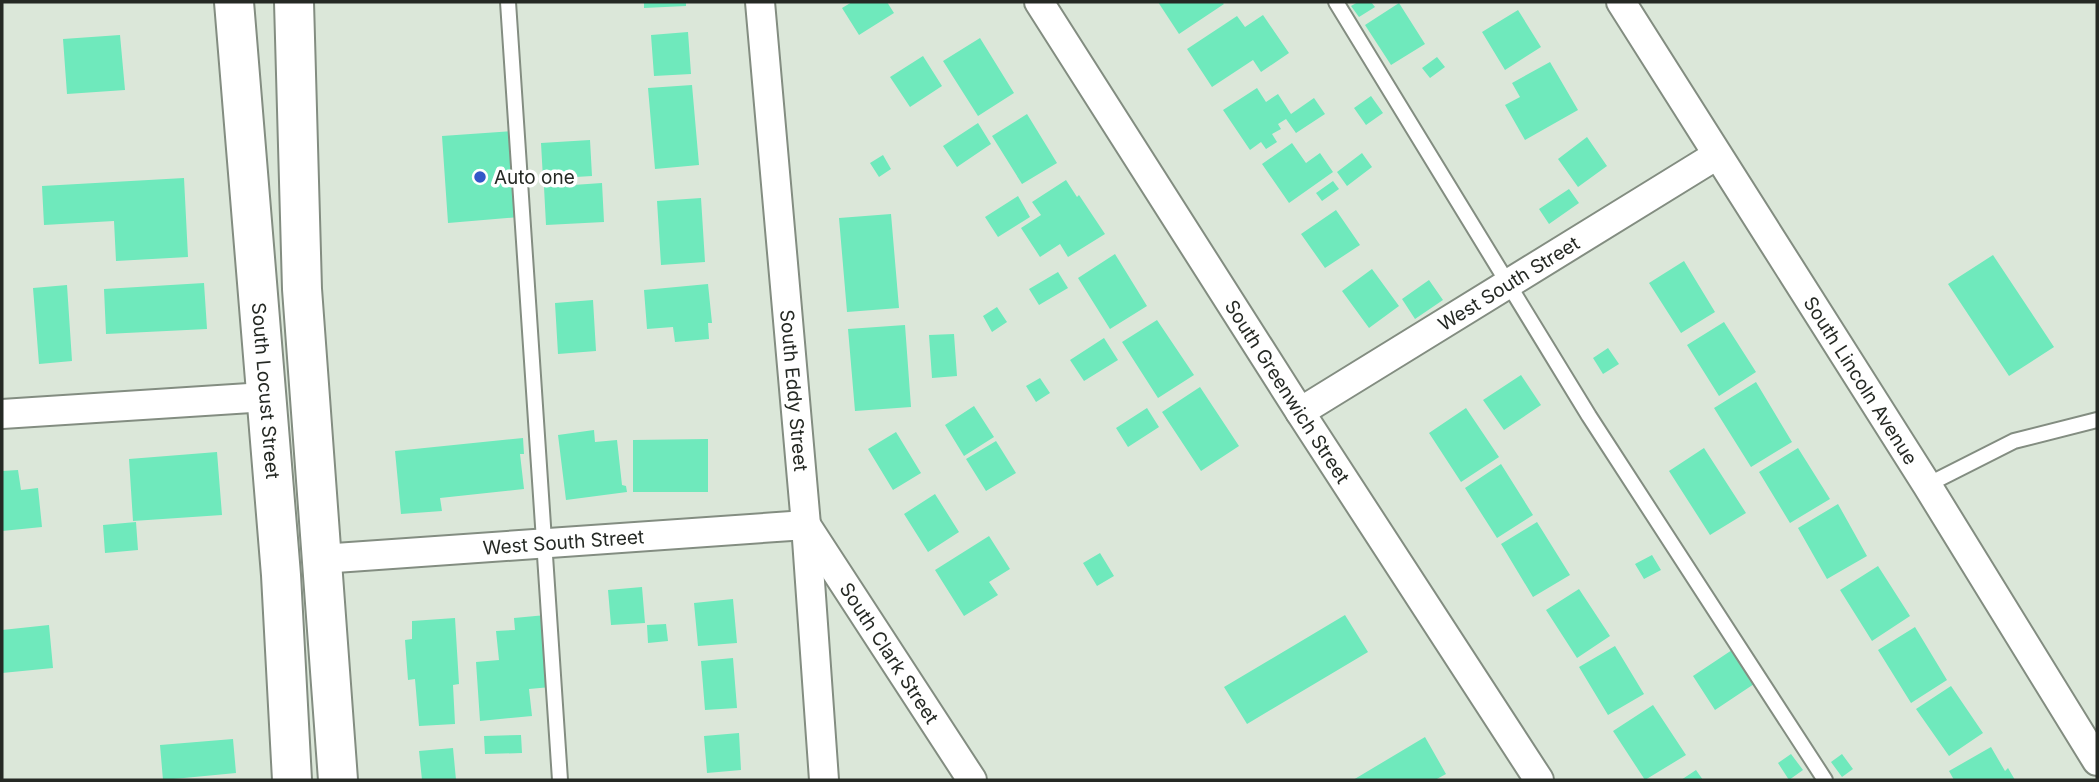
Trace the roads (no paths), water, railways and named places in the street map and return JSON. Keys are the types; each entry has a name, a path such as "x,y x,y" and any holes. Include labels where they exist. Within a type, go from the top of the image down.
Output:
{"main road":[{"name":"South Locust Street","path":"234,2 281,575 292,780"},
{"path":"294,2 302,289 338,780"}],"street":[{"name":"South Eddy Street","path":"760,2 806,525 824,780"},
{"name":"South Greenwich Street","path":"1039,2 1539,780"},
{"name":"South Lincoln Avenue","path":"1621,2 1927,485 2097,761"},
{"name":"West South Street","path":"1300,412 1717,155"},
{"path":"2,414 266,397"},
{"name":"West South Street","path":"321,559 806,525"},
{"name":"South Clark Street","path":"806,525 972,780"}],"lane":[{"path":"508,2 560,780"},
{"path":"1336,2 1589,416 1825,780"},
{"path":"1927,485 2014,441 2097,419"}],"place":[{"name":"Auto one","path":"480,177"}]}
